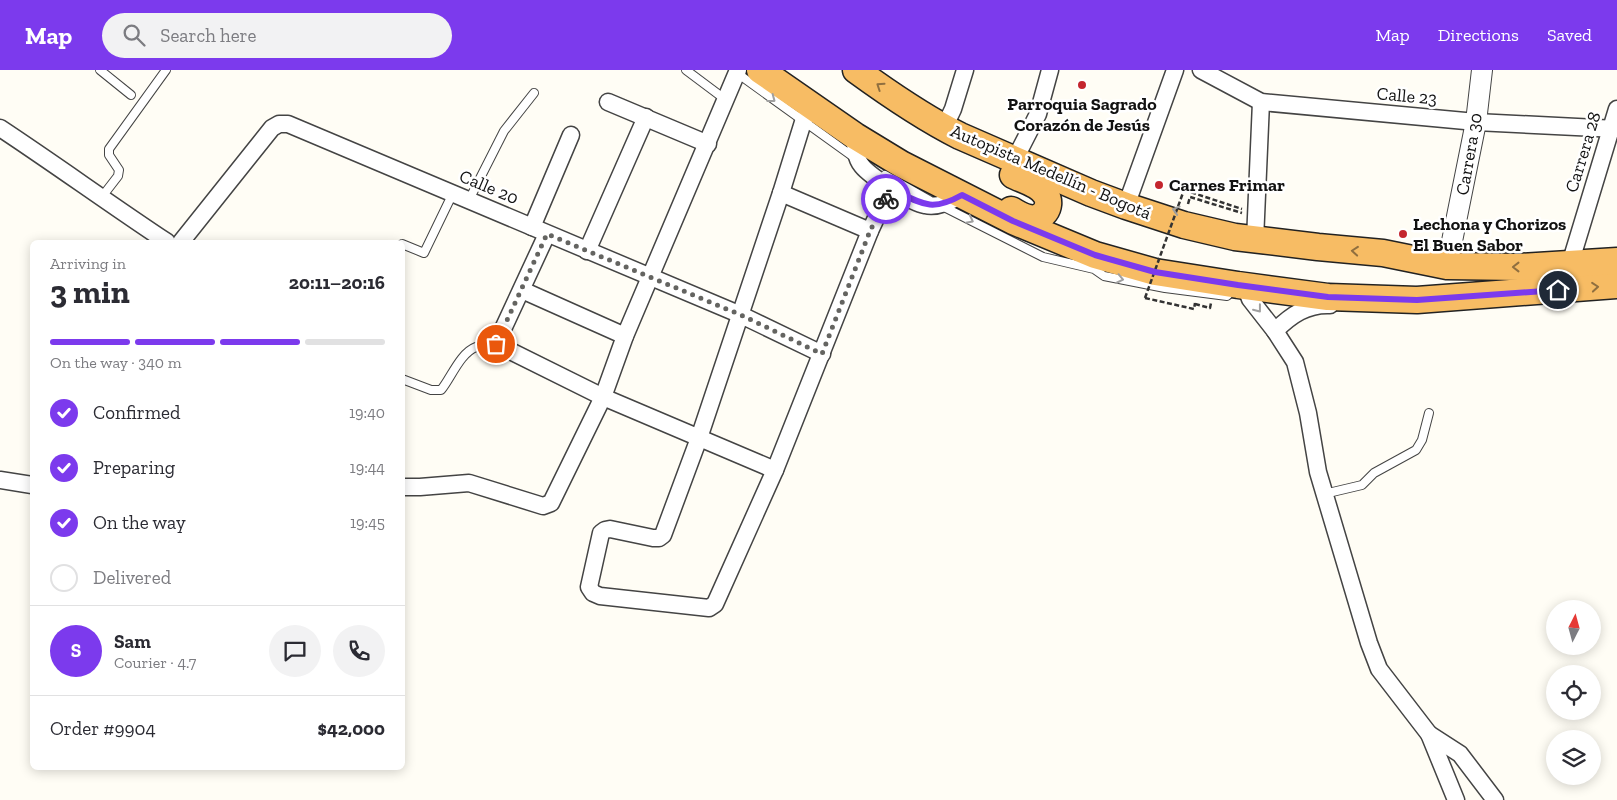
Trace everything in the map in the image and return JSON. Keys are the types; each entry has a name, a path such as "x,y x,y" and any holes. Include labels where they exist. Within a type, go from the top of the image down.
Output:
{"highway":[{"name":"Autopista Medellín - Bogotá","path":"856,70 952,129 1019,152 1091,193 1129,199 1184,226 1383,253 1448,266 1520,267 1617,261"},
{"path":"742,71 806,114 855,136 870,156 901,164 1013,221 1095,255 1155,272 1241,286 1328,297 1417,300 1617,285"},
{"path":"870,156 898,154 912,159 1031,219 1039,218 1045,212 1048,200 1046,194 1040,189 942,139 934,131 952,129"}],"street":[{"path":"952,129 953,109 965,70"},
{"path":"1019,152 1038,114 1050,70"},
{"path":"1129,199 1175,70"},
{"name":"Calle 23","path":"1201,70 1261,102 1476,122 1614,129"},
{"name":"Carrera 30","path":"1448,266 1476,122 1482,70"},
{"path":"405,487 420,488 469,483 543,506 551,503 603,397 625,336 726,100 742,71"},
{"path":"608,102 708,144"},
{"path":"1237,234 1261,102"},
{"name":"Carrera 28","path":"1570,264 1614,129 1617,109"},
{"path":"806,114 741,315 699,438 663,535 659,538 653,538 610,529 604,530 601,533 589,587 593,593 600,596 712,607 775,470 870,231 890,188"},
{"path":"587,251 646,117"},
{"name":"Calle 20","path":"183,240 272,128 279,124 288,124 741,315 822,354"},
{"path":"0,128 54,163 101,198 147,237"},
{"path":"532,227 571,135"},
{"path":"870,156 861,165 890,188 926,206 947,203 962,195"},
{"path":"781,193 870,231"},
{"path":"547,234 496,344 603,397 775,470"},
{"path":"1241,286 1275,331 1295,362 1308,413 1318,472 1369,643 1379,669 1429,734 1456,800"},
{"path":"522,290 625,336"},
{"path":"1275,331 1289,317 1309,307 1327,304 1344,307 1384,308 1404,306 1417,300"},
{"path":"0,480 30,485"},
{"path":"1429,734 1460,754 1496,800"}],"lane":[{"path":"100,70 131,94"},
{"path":"101,198 118,176 119,170 109,155 109,149 166,70"},
{"path":"686,70 726,100"},
{"path":"469,200 504,131 534,93"},
{"path":"806,114 938,204 1043,257 1094,269 1104,276 1165,288 1227,296 1241,286"},
{"path":"405,245 424,253 453,193"},
{"path":"405,380 431,390 441,390 460,360 476,347 496,344"},
{"path":"1324,494 1362,485 1374,474 1416,450 1422,440 1429,413"}],"path":[{"path":"1188,204 1190,197 1242,214 1243,210 1184,190 1145,298 1194,309"},
{"path":"1195,304 1210,308"}],"way so far":[{"path":"496,344 547,234 741,315 822,354 870,231 886,199"}],"place":[{"name":"Parroquia Sagrado Corazón de Jesús","path":"1082,85"},
{"name":"Carnes Frimar","path":"1159,185"},
{"name":"Lechona y Chorizos El Buen Sabor","path":"1403,234"}],"route":[{"path":"886,199 890,188 926,206 947,203 962,195 1013,221 1095,255 1155,272 1244,286 1328,297 1417,300 1558,290"}]}
